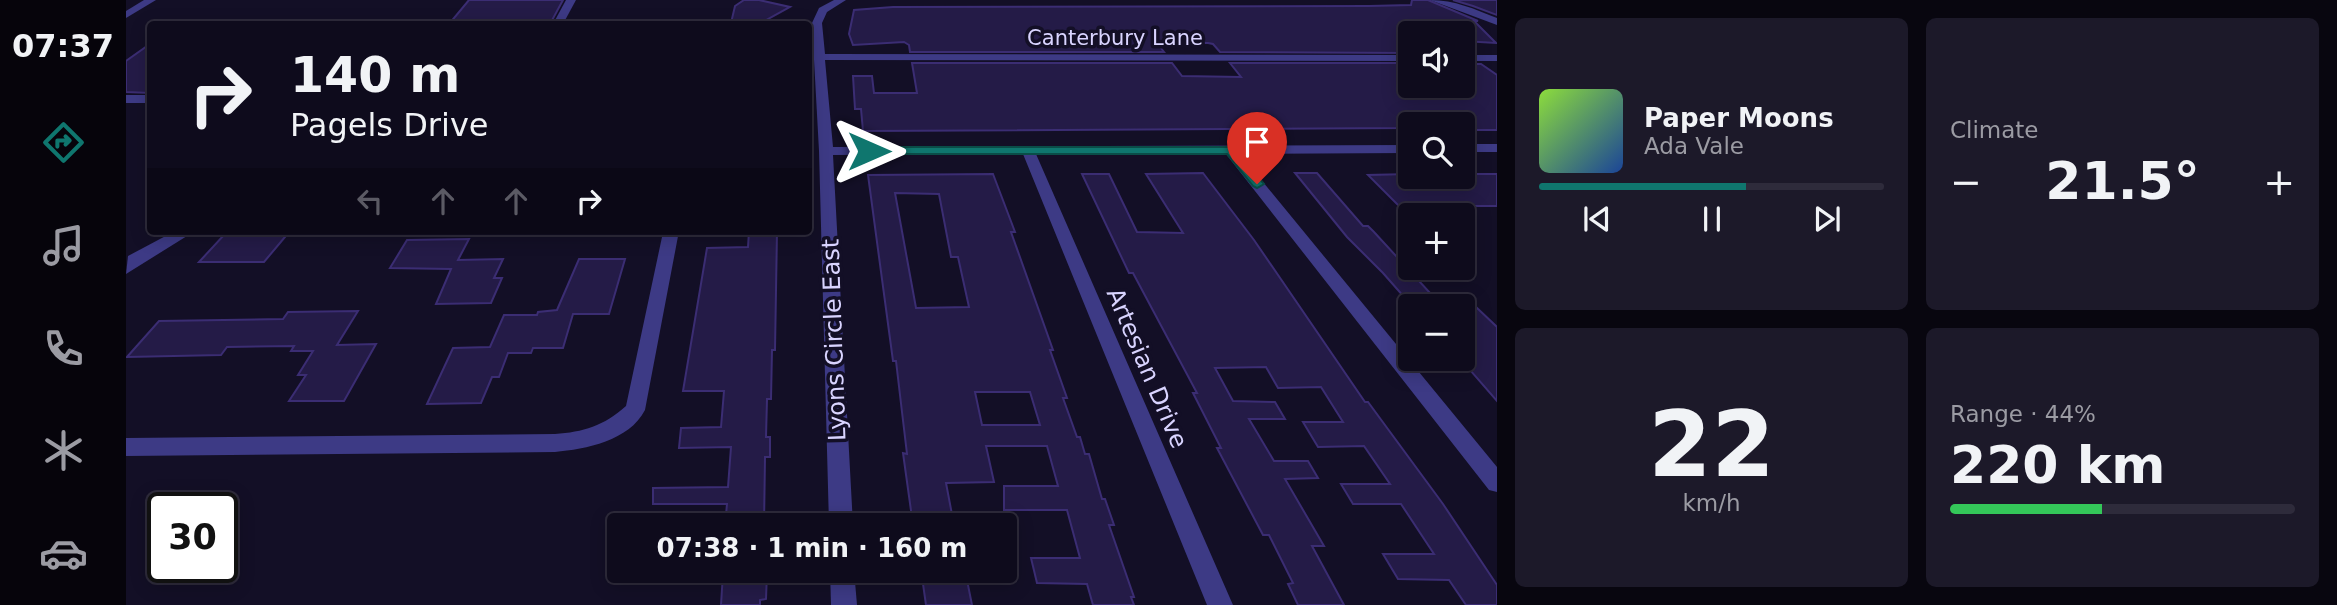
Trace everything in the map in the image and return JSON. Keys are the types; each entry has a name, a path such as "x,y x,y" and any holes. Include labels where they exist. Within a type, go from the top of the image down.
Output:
{"street":[{"path":"126,6 136,0"},
{"path":"126,15 151,0"},
{"path":"560,21 571,0"},
{"name":"Lyons Circle East","path":"841,0 830,5 819,16 817,23 826,151 841,513"},
{"path":"1438,1 1497,22"},
{"name":"Canterbury Lane","path":"819,57 1398,58"},
{"path":"1475,58 1497,58"},
{"path":"126,99 147,99"},
{"path":"1475,148 1497,148"},
{"path":"826,151 1398,149"},
{"path":"1231,150 1497,484"},
{"name":"Artesian Drive","path":"1028,151 1220,605"},
{"path":"129,263 180,235"},
{"path":"126,447 555,443 580,442 602,436 621,425 635,410 670,235"},
{"path":"843,583 844,605"}],"building":[{"path":"469,0 563,0 552,21 452,21"},
{"path":"744,0 759,0 790,7 764,21 731,21 735,6"},
{"path":"1412,0 1428,0 1478,21 1398,21 1398,53 1220,52 1213,44 1208,43 1157,43 1164,52 910,52 909,45 904,42 853,45 849,34 854,10 893,7 1411,5"},
{"path":"1453,0 1497,0 1497,15 1473,6"},
{"path":"1475,22 1496,43 1475,42"},
{"path":"147,46 147,93 126,92 126,61"},
{"path":"912,63 1172,63 1182,76 1241,77 1230,63 1398,63 1398,98 1475,98 1475,64 1481,64 1497,75 1497,130 1475,130 1475,112 1398,112 1398,128 863,131 861,109 855,109 853,76 872,76 874,93 917,93"},
{"path":"1203,173 1254,240 1365,402 1368,402 1443,504 1497,585 1497,605 1466,605 1449,580 1398,579 1383,554 1434,554 1401,504 1353,504 1341,484 1390,484 1364,446 1318,447 1303,422 1343,422 1321,387 1278,388 1266,367 1215,368 1233,401 1275,402 1285,419 1249,419 1274,461 1308,461 1318,478 1285,479 1324,546 1312,546 1344,605 1298,605 1288,584 1293,583 1269,535 1263,535 1217,448 1221,448 1193,393 1197,393 1133,273 1129,273 1082,174 1109,174 1137,232 1183,233 1146,174"},
{"path":"1295,173 1317,173 1363,226 1368,226 1398,258 1398,280 1418,280 1431,294 1401,294 1347,237"},
{"path":"993,174 1015,232 1011,232 1053,350 1050,350 1067,398 1063,398 1077,437 1080,437 1085,454 1089,454 1102,499 1105,499 1114,525 1109,525 1134,597 1131,597 1134,605 1093,605 1087,584 1037,583 1031,558 1080,558 1067,510 1004,510 1004,486 1058,486 1047,446 986,446 994,482 946,483 952,513 911,513 903,453 907,454 896,361 893,361 868,175","holes":["895,193 939,194 951,257 958,257 969,307 916,308","975,392 1030,392 1040,425 982,425"]},
{"path":"1398,174 1398,189 1475,189 1475,174 1497,174 1497,206 1475,206 1475,203 1398,205 1368,175"},
{"path":"224,235 287,235 264,262 199,262"},
{"path":"749,235 777,235 775,350 772,350 771,399 767,399 766,437 770,437 770,457 765,457 764,513 726,513 727,504 653,504 653,488 728,487 731,447 679,448 681,428 721,427 724,391 683,391 707,248 748,247"},
{"path":"469,239 458,260 503,259 494,278 502,278 491,303 436,304 451,269 390,268 407,240"},
{"path":"579,259 625,259 609,314 573,314 563,348 533,348 531,353 508,353 499,377 492,377 481,403 427,404 453,348 490,347 504,315 537,315 538,312 557,310"},
{"path":"1475,307 1497,327 1497,401 1471,371 1475,371"},
{"path":"358,311 337,345 376,344 344,401 289,401 306,375 298,375 313,351 291,351 294,346 227,347 221,355 127,357 159,321 283,319 288,312"},
{"path":"722,583 767,583 766,599 760,600 760,605 721,605"},
{"path":"968,583 972,605 926,605 923,584"}],"route":[{"path":"869,151 1231,150 1257,184"}]}
